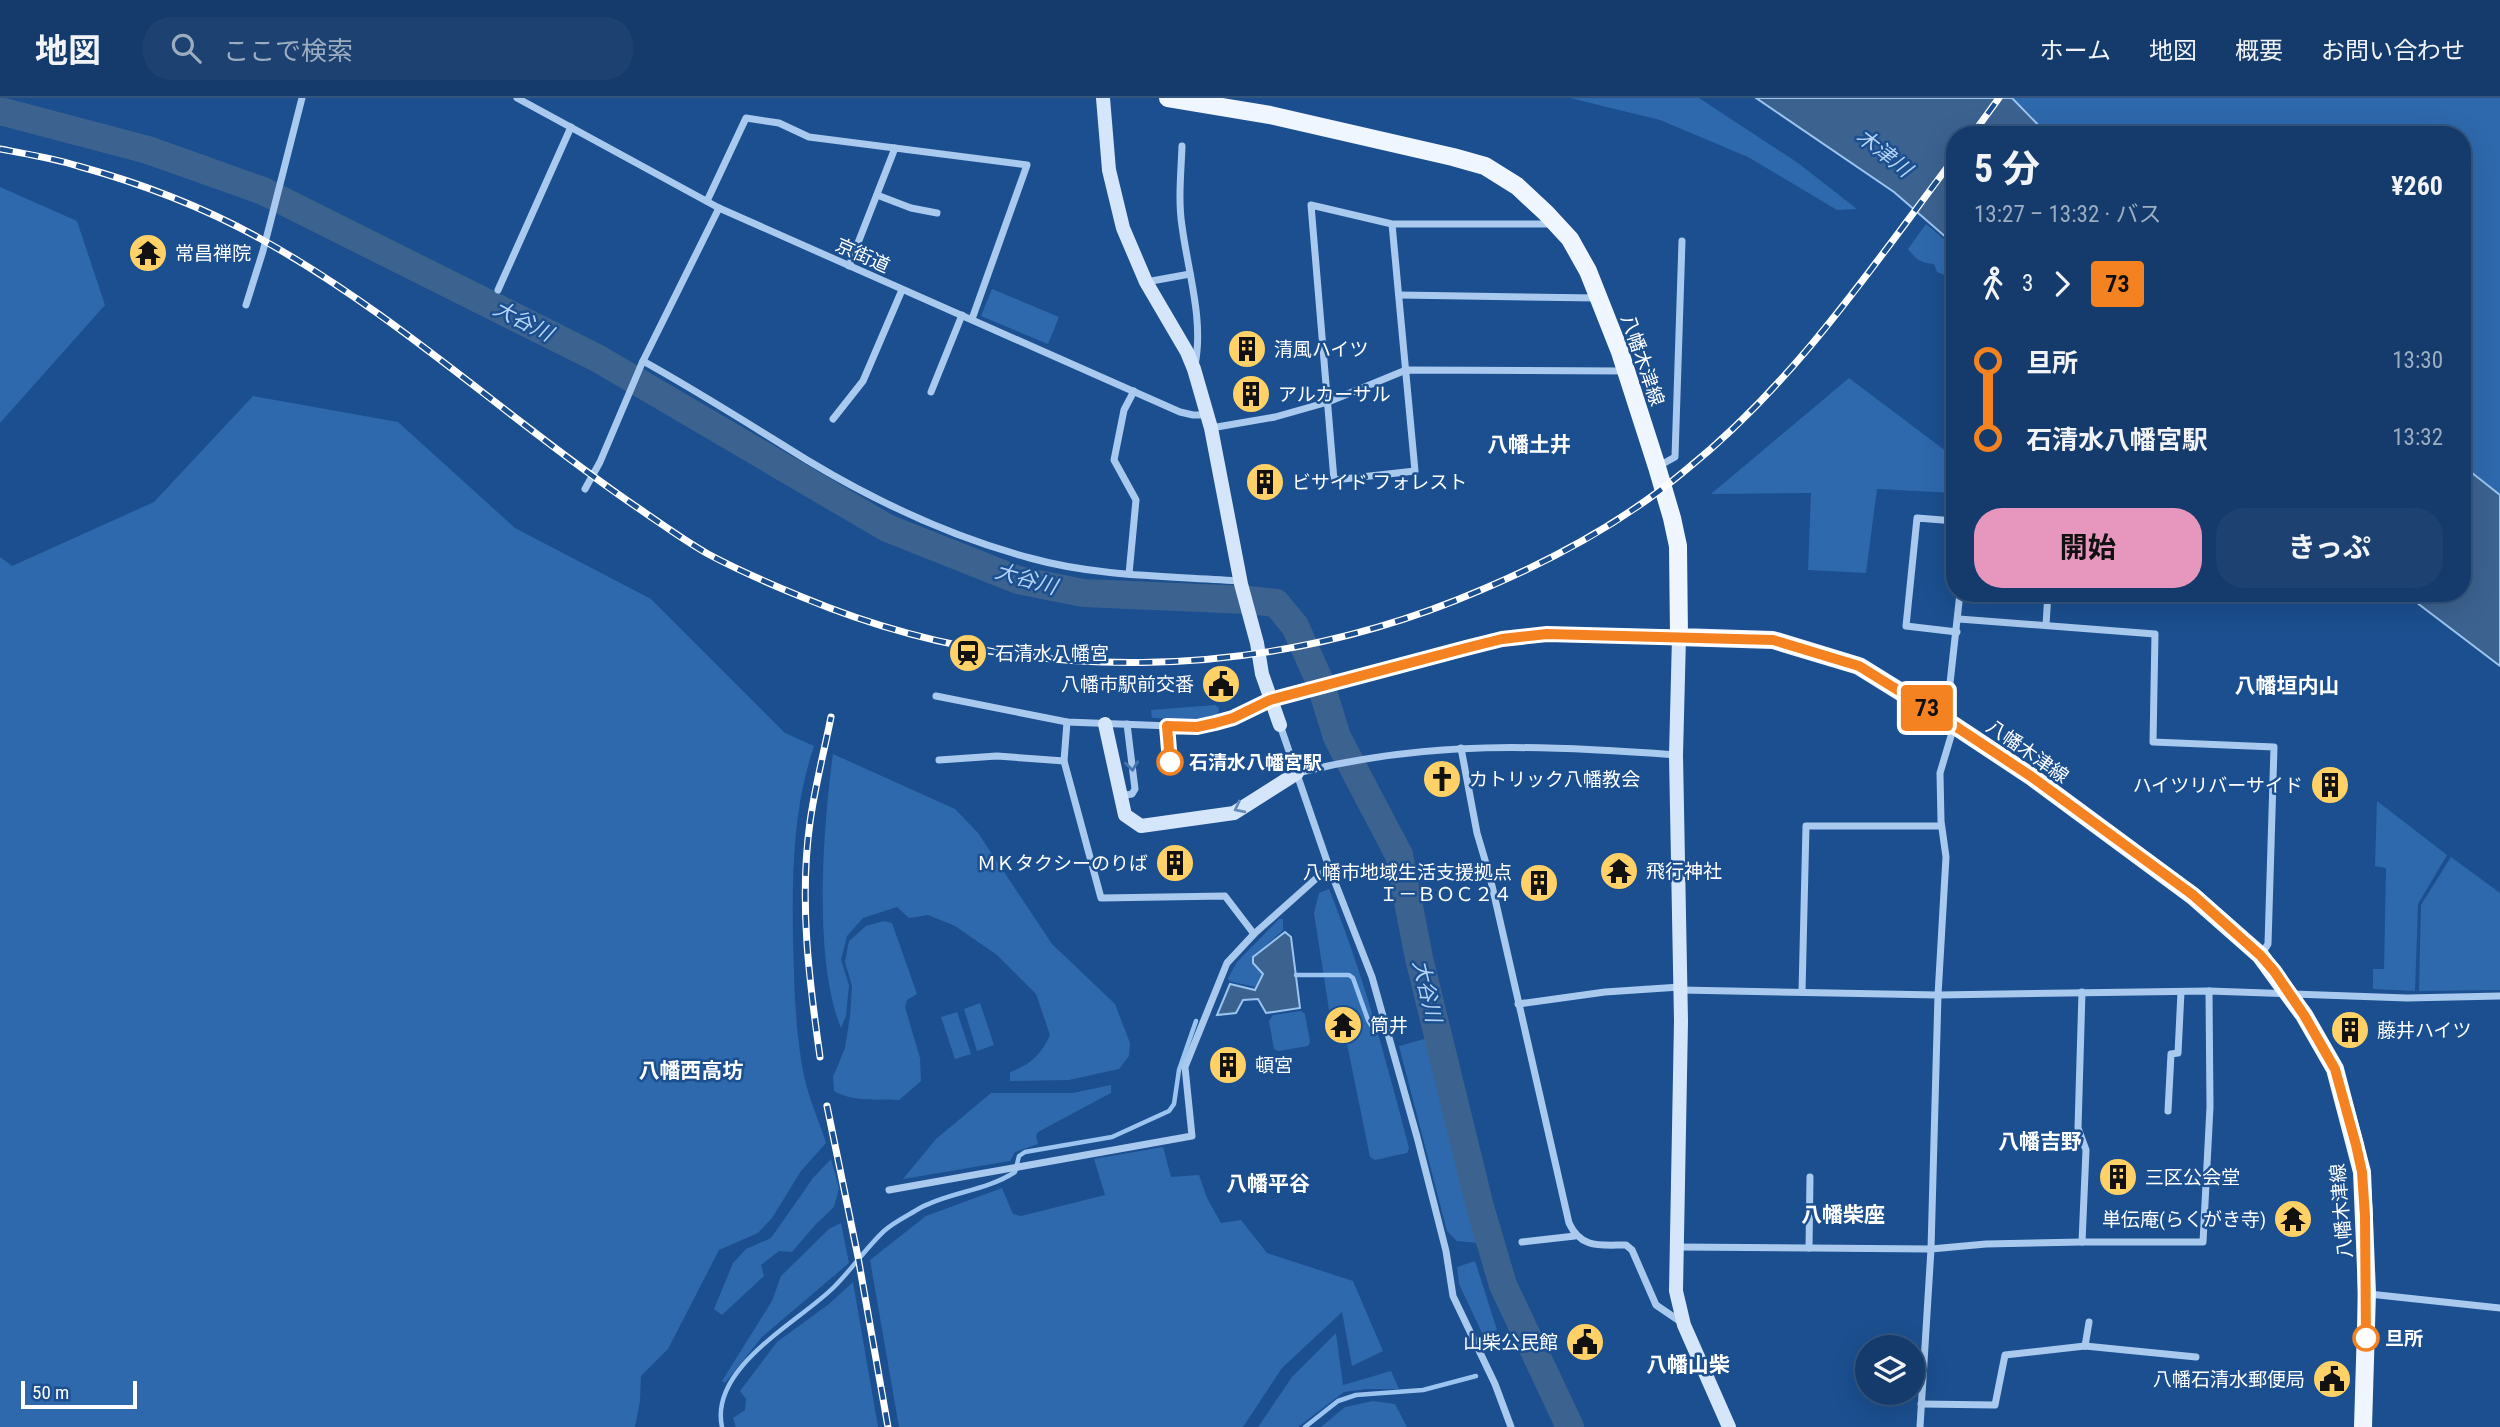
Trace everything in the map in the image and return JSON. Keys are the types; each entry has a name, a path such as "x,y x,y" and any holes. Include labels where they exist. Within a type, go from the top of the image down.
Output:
{"main road":[{"name":"八幡木津線","path":"1168,98 1270,115 1453,157 1485,166 1517,186 1570,239 1588,271 1626,371 1657,467 1678,546 1679,637 1773,640 1859,666 2032,777 2193,895 2260,955 2304,1015 2335,1069 2362,1172 2367,1293 2363,1427"}],"street":[{"path":"246,305 263,251 302,98"},
{"name":"京街道","path":"517,98 719,208 1180,412 1209,421"},
{"path":"1103,98 1106,144 1123,228 1146,282 1194,369 1209,421 1241,584 1257,643 1262,674 1329,867 1376,990 1446,1251 1453,1296 1495,1384 1511,1427"},
{"path":"707,201 746,118 779,123 809,137 1027,165 972,319"},
{"path":"498,290 570,127"},
{"path":"1182,146 1179,204 1199,346 1194,369"},
{"path":"849,266 895,148"},
{"path":"877,195 911,208 937,213"},
{"path":"1392,224 1415,471 1334,480 1311,205 1392,224 1555,224"},
{"path":"585,489 600,462 643,362 719,208"},
{"path":"1657,467 1675,457 1682,241"},
{"path":"1146,282 1189,274"},
{"path":"833,419 863,381 902,290"},
{"path":"1399,295 1599,298"},
{"path":"931,392 962,314"},
{"path":"643,362 732,412 808,461 946,530 1030,559 1085,570 1241,584"},
{"path":"1209,421 1275,417 1328,402 1406,370 1626,371"},
{"path":"1129,574 1136,500 1114,460 1124,410 1134,391"},
{"path":"1946,520 1917,518 1906,626 1957,632"},
{"path":"1925,1352 1931,1249 1938,995 1946,857 1941,826 1940,773 1950,722 1960,602"},
{"path":"2046,625 2047,602"},
{"path":"1959,619 2155,634 2153,742 2274,747 2268,944 2260,955"},
{"path":"936,696 1067,722 1197,727 1233,718 1270,700 1466,648 1514,638 1547,634 1679,637 1676,755 1680,989 1676,1291 1684,1325 1729,1427"},
{"path":"1067,722 1064,761 1101,898 1224,896 1254,934"},
{"path":"1105,724 1125,815 1141,826 1234,813 1297,773 1381,755 1461,747 1573,747 1676,755"},
{"path":"1120,796 1132,794 1135,789 1127,724"},
{"path":"1461,747 1477,833 1490,877 1569,1223 1575,1236"},
{"path":"939,760 997,757 1064,761"},
{"path":"1802,992 1806,826 1941,826"},
{"path":"889,1191 1192,1136 1185,1066 1227,963 1254,934 1329,867"},
{"path":"1518,1004 1605,992 1680,989 1938,995 2209,991 2407,998 2500,996"},
{"path":"1677,1247 1931,1249 1986,1244 2203,1242 2210,1107 2209,991"},
{"path":"2082,992 2078,1128 2086,1150 2082,1242"},
{"path":"2168,1111 2171,1054 2178,1053 2181,992"},
{"path":"1809,1248 1810,1177"},
{"path":"1522,1242 1575,1236 1596,1245 1626,1245 1632,1250 1656,1305 1684,1325"},
{"path":"2367,1293 2500,1308"},
{"path":"2085,1346 2089,1322"},
{"path":"1925,1404 1995,1405 2005,1354 2085,1346 2196,1357"},
{"path":"1920,1427 1922,1405"}],"shaded area":[{"path":"1570,98 1699,98 1798,163 1857,209 1837,210 1748,157 1660,120"},
{"path":"2012,98 2500,98 2500,495 2471,472 2471,126 2039,126"},
{"path":"0,187 77,221 105,305 0,423"},
{"path":"1926,224 1946,241 1946,276 1937,272 1934,264 1919,260 1908,249"},
{"path":"992,289 1059,317 1048,344 981,316"},
{"path":"1849,378 1946,451 1946,493 1877,489 1866,573 1808,570 1811,493 1711,494"},
{"path":"253,396 398,422 515,528 651,599 785,733 814,746 802,793 795,841 794,972 804,1076 826,1143 801,1171 772,1218 758,1233 719,1250 668,1349 641,1376 635,1427 0,1427 0,557 12,566 154,502"},
{"path":"1215,705 1219,708 1218,715 1192,720 1152,718 1151,710"},
{"path":"833,754 955,809 978,833 1052,944 1115,1004 1130,1043 1129,1056 1119,1069 1069,1080 1010,1081 1010,1072 1034,1058 1050,1035 1036,994 997,955 955,926 928,915 909,918 897,907 863,918 847,936 841,960 849,985 846,1016 841,1028 832,999 824,930 824,855"},
{"path":"2377,801 2447,855 2418,904 2415,991 2373,989 2373,969 2384,969 2386,868 2375,866"},
{"path":"2451,857 2500,893 2500,990 2419,991 2421,905"},
{"path":"1329,889 1373,1017 1409,1148 1407,1153 1375,1160 1370,1157 1345,1034 1354,1030 1351,1012 1332,1013 1329,1010 1314,913 1319,893"},
{"path":"1279,919 1283,919 1283,930 1252,958 1252,964 1261,971 1255,987 1229,981 1237,962"},
{"path":"884,921 892,923 917,994 907,1000 905,1007 920,1058 921,1081 899,1100 857,1098 834,1091 833,1077 845,1048 850,1016 852,986 845,962 849,941 866,926"},
{"path":"980,1003 994,1045 977,1051 964,1009"},
{"path":"1301,1011 1305,1014 1310,1042 1308,1046 1278,1051 1274,1049 1269,1021 1273,1015"},
{"path":"957,1012 971,1054 955,1059 941,1017"},
{"path":"1428,1038 1480,1243 1457,1241 1447,1231 1399,1046"},
{"path":"1111,1085 1111,1093 1038,1132 1038,1144 1015,1152 1010,1161 903,1179 936,1139 991,1093 1073,1093"},
{"path":"1163,1147 1171,1177 1199,1175 1207,1198 1221,1223 1241,1220 1267,1253 1353,1281 1383,1351 1352,1366 1342,1312 1282,1368 1243,1427 899,1427 870,1260 926,1216 1002,1188 1013,1214 1021,1216 1105,1195 1094,1159"},
{"path":"831,1159 839,1188 834,1207 792,1252 779,1251 761,1265 764,1276 722,1315 714,1309 733,1263 746,1249 771,1238 813,1178"},
{"path":"841,1223 849,1263 762,1337 725,1383 722,1381 772,1301 781,1276 829,1229"},
{"path":"1475,1261 1497,1330 1483,1335 1459,1284 1457,1267"},
{"path":"853,1282 878,1427 736,1427 733,1418 745,1410 746,1399 740,1391 777,1342 829,1304"},
{"path":"1336,1333 1343,1385 1391,1371 1399,1389 1344,1392 1298,1427 1258,1427 1292,1377"},
{"path":"1373,1401 1395,1404 1407,1427 1321,1427 1345,1407"}],"water":[{"name":"木津川","path":"1756,98 2012,98 2039,126 1946,126 1946,237 1894,192"},
{"path":"2471,472 2500,495 2500,666 2416,602 2471,602"},
{"path":"1285,932 1291,937 1300,1008 1266,1013 1258,999 1243,1000 1236,1013 1217,1015 1230,984 1255,990 1263,974 1253,963 1253,957"}],"waterway":[{"name":"大谷川","path":"0,111 148,150 263,191 597,358 887,528 1018,580 1083,593 1276,603 1295,626 1320,682 1337,737 1399,855 1419,958 1480,1207 1503,1285 1570,1427"},
{"path":"1296,975 1349,975 1353,978 1371,1025"},
{"path":"722,1427 722,1405 729,1385 742,1366 834,1287 892,1225 931,1203 980,1188 1015,1172 1019,1156 1025,1152 1112,1137 1169,1111 1174,1104 1179,1070 1196,1021"},
{"path":"1305,1427 1338,1401 1356,1395 1423,1390 1476,1376"}],"railway":[{"path":"1979,126 1999,98"},
{"path":"0,149 59,161 125,180 193,206 259,238 309,268 406,334 593,476 666,527 708,554 754,577 885,627 970,647 1055,659 1142,663 1228,657 1314,643 1398,621 1509,578 1614,522 1687,469 1763,399 1830,322 1946,169"},
{"path":"820,1057 809,969 805,881 812,809 831,717"},
{"path":"827,1106 858,1257 888,1427"}],"bus line":[{"name":"73","path":"1170,762 1167,726 1197,727 1233,718 1270,700 1502,639 1547,634 1773,640 1859,666 2032,777 2193,895 2274,971 2304,1015 2335,1069 2356,1145 2362,1172 2365,1216 2366,1338"}],"place":[{"name":"常昌禅院","path":"148,253"},
{"name":"清風ハイツ","path":"1247,349"},
{"name":"アルカーサル","path":"1251,394"},
{"name":"ビサイド フォレスト","path":"1265,482"},
{"name":"石清水八幡宮","path":"968,653"},
{"name":"八幡市駅前交番","path":"1221,684"},
{"name":"石清水八幡宮駅","path":"1170,762"},
{"name":"カトリック八幡教会","path":"1442,779"},
{"name":"ハイツリバーサイド","path":"2330,785"},
{"name":"ＭＫタクシーのりば","path":"1175,863"},
{"name":"飛行神社","path":"1619,871"},
{"name":"八幡市地域生活支援拠点 Ｉ－ＢＯＣ２４","path":"1539,883"},
{"name":"筒井","path":"1343,1025"},
{"name":"藤井ハイツ","path":"2350,1030"},
{"name":"頓宮","path":"1228,1065"},
{"name":"三区公会堂","path":"2118,1177"},
{"name":"単伝庵(らくがき寺)","path":"2293,1219"},
{"name":"旦所","path":"2366,1338"},
{"name":"山柴公民館","path":"1585,1342"},
{"name":"八幡石清水郵便局","path":"2332,1379"}],"district":[{"name":"八幡土井","path":"1529,445"},
{"name":"八幡垣内山","path":"2287,686"},
{"name":"八幡西高坊","path":"691,1071"},
{"name":"八幡吉野","path":"2040,1142"},
{"name":"八幡平谷","path":"1268,1184"},
{"name":"八幡柴座","path":"1843,1215"},
{"name":"八幡山柴","path":"1688,1365"}]}
